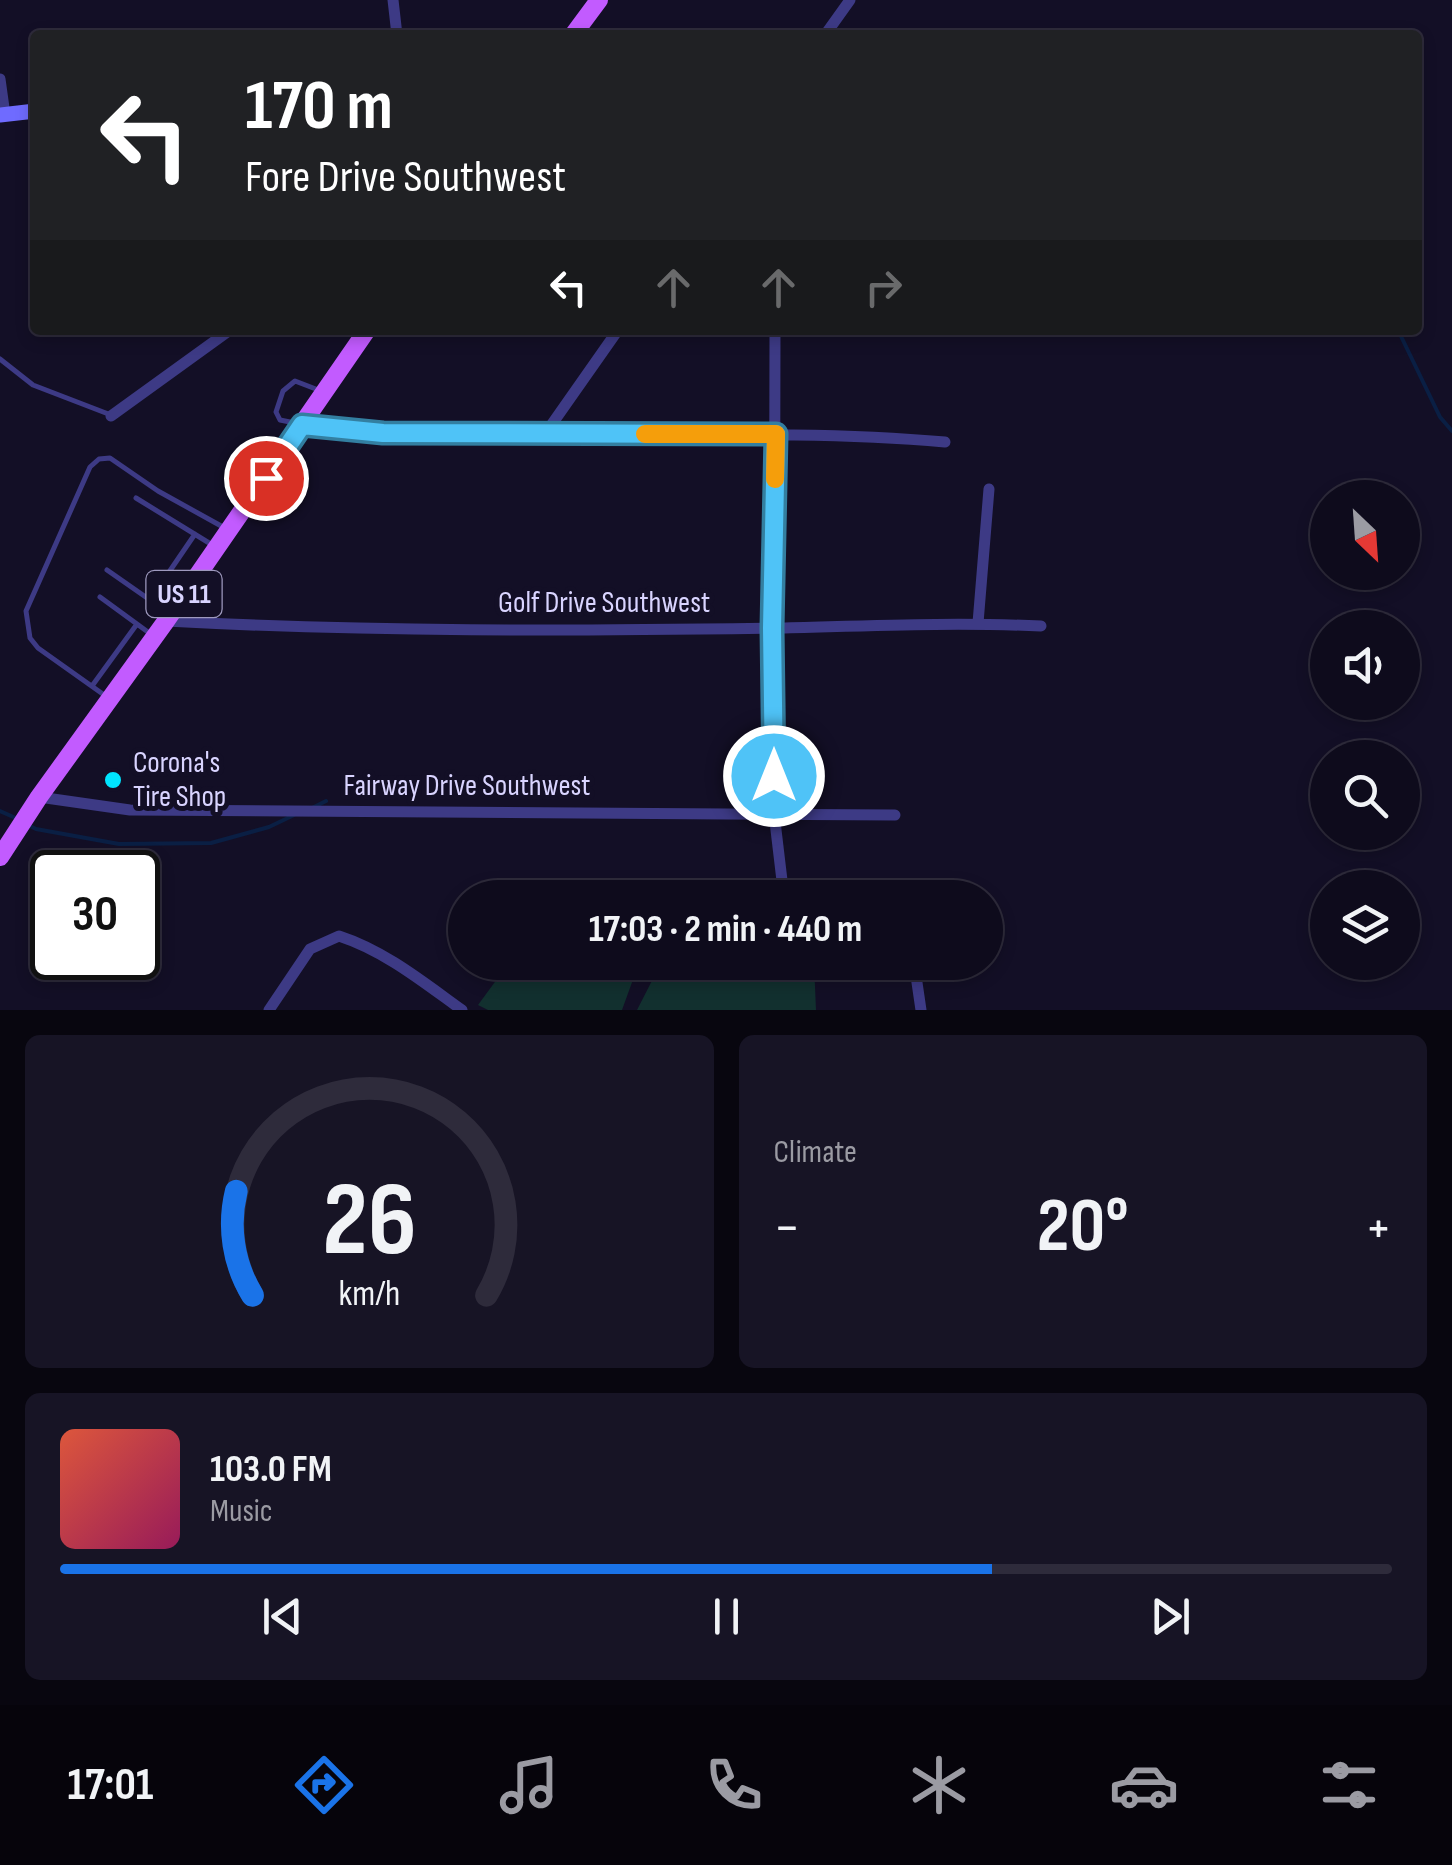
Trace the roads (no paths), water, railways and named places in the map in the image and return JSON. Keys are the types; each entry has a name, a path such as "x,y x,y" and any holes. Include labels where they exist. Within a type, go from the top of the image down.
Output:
{"main road":[{"path":"580,30 599,0"},
{"name":"US 11","path":"0,857 364,335"}],"street":[{"path":"393,0 396,30"},
{"path":"829,30 850,0"},
{"path":"0,79 2,115 30,112"},
{"path":"112,416 223,335"},
{"path":"545,434 614,335"},
{"path":"775,335 774,813 782,880"},
{"path":"302,425 383,433 864,435 945,442"},
{"path":"978,623 989,488"},
{"name":"Golf Drive Southwest","path":"164,623 302,628 772,628 978,623 1042,626"},
{"name":"Fairway Drive Southwest","path":"39,796 130,810 895,815"},
{"path":"269,1010 310,949 339,936 395,962 462,1010"},
{"path":"916,980 920,1010"}],"lane":[{"path":"0,359 33,385 112,416"},
{"path":"302,425 280,420 276,412 283,391 295,382 324,392"},
{"path":"110,699 38,648 30,638 26,612 90,467 98,459 110,458 158,492 229,530"},
{"path":"136,498 217,548"},
{"path":"150,600 195,534"},
{"path":"100,598 137,624 164,623 150,600 107,570"},
{"path":"92,686 137,624"}],"waterway":[{"path":"1400,335 1440,417 1452,431"},
{"path":"312,808 326,801"},
{"path":"0,811 18,819"},
{"path":"26,824 119,844 211,843 269,827 294,815"}],"place":[{"name":"Corona's Tire Shop","path":"113,780"}]}
